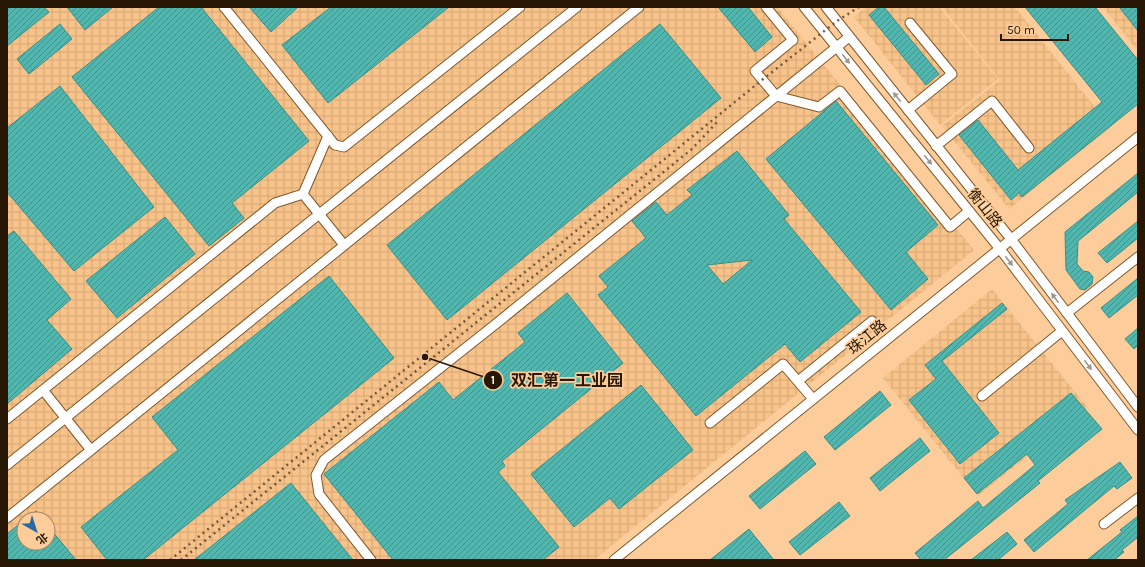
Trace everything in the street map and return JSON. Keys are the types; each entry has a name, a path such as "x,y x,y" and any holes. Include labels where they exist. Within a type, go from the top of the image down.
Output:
{"street":[{"path":"224,7 335,145 344,147 520,7"},
{"path":"7,465 577,7"},
{"path":"7,518 639,7"},
{"path":"766,7 793,40 755,71 776,96 819,107 840,91 950,227 970,211"},
{"name":"衡山路","path":"804,7 970,211 1138,430"},
{"name":"衡山路","path":"826,7 1011,239 1138,407"},
{"path":"908,110 952,74 910,23"},
{"path":"371,560 319,494 316,475 324,460 503,318 849,37"},
{"path":"936,146 992,101 1029,148"},
{"path":"7,419 275,203 303,194 328,136"},
{"name":"珠江路","path":"614,560 1138,137"},
{"path":"303,194 344,246"},
{"path":"1067,314 1138,257"},
{"path":"798,381 872,321"},
{"path":"982,396 1062,331"},
{"path":"710,423 783,364 813,399"},
{"path":"43,390 91,450"},
{"path":"1104,524 1138,498"}],"shaded area":[{"path":"7,7 777,7 974,250 594,560 7,560"},
{"path":"866,7 939,7 998,79 940,125 854,17"},
{"path":"942,7 1015,7 1111,127 1009,209 942,126 1000,80"},
{"path":"1103,7 1138,7 1138,51"},
{"path":"992,289 1088,408 978,496 883,378"}],"building":[{"path":"7,7 44,7 49,12 7,46"},
{"path":"67,7 113,7 85,30"},
{"path":"159,7 201,7 309,141 232,203 244,218 209,246 72,77"},
{"path":"249,7 298,7 271,32"},
{"path":"331,7 449,7 328,103 282,45"},
{"path":"718,7 748,7 772,37 755,52"},
{"path":"879,7 884,7 939,74 926,85 869,15"},
{"path":"1025,7 1095,7 1138,60 1138,104 1022,197 1019,193 1011,200 959,135 978,120 1018,170 1102,102"},
{"path":"1119,7 1138,7 1138,31"},
{"path":"60,24 72,39 29,74 17,59"},
{"path":"660,24 721,98 447,320 387,245"},
{"path":"60,86 154,207 74,271 7,192 7,128"},
{"path":"836,101 938,225 906,252 928,279 891,310 766,159"},
{"path":"737,151 789,215 784,219 861,312 800,362 785,344 696,416 598,295 608,287 599,276 646,238 632,221 656,202 667,215 692,195 687,190","holes":["752,260 723,284 707,265"]},
{"path":"1138,173 1138,192 1078,241 1077,264 1083,271 1089,272 1093,277 1092,284 1085,290 1080,289 1066,270 1065,232"},
{"path":"165,217 195,254 117,318 86,281"},
{"path":"1138,221 1138,238 1107,263 1098,253"},
{"path":"14,231 71,299 47,320 72,349 7,404 7,236"},
{"path":"329,276 394,358 143,560 107,560 81,527 178,450 152,417"},
{"path":"1138,278 1138,295 1109,318 1101,308"},
{"path":"567,293 623,363 502,461 505,466 498,472 559,547 543,560 393,560 324,474 439,382 453,400 525,342 518,333"},
{"path":"1002,303 1007,309 942,361 999,433 960,464 909,400 936,379 925,365"},
{"path":"1138,328 1138,345 1134,349 1125,339"},
{"path":"641,385 693,450 619,509 610,498 574,527 531,474"},
{"path":"880,391 891,405 835,450 824,437"},
{"path":"1071,393 1102,429 1038,481 1040,483 944,560 921,560 915,553 978,501 983,508 1035,465 1027,454 977,494 964,478"},
{"path":"920,438 930,451 880,491 870,478"},
{"path":"805,451 816,464 760,509 749,496"},
{"path":"1120,462 1132,478 1117,489 1114,486 1034,552 1024,540 1068,504 1065,500"},
{"path":"291,483 353,560 194,560"},
{"path":"839,502 850,516 800,555 789,542"},
{"path":"1138,516 1138,537 1122,550 1124,552 1114,560 1087,560 1122,532 1120,530"},
{"path":"16,527 16,551 56,551 56,536 76,560 7,560 7,534"},
{"path":"749,529 774,560 710,560"},
{"path":"1007,532 1017,544 998,560 971,560"}],"railway":[{"path":"170,560 762,80 837,21 859,7"},
{"path":"181,560 692,149 719,120"}],"place":[{"name":"双汇第一工业园","path":"425,357"}]}
